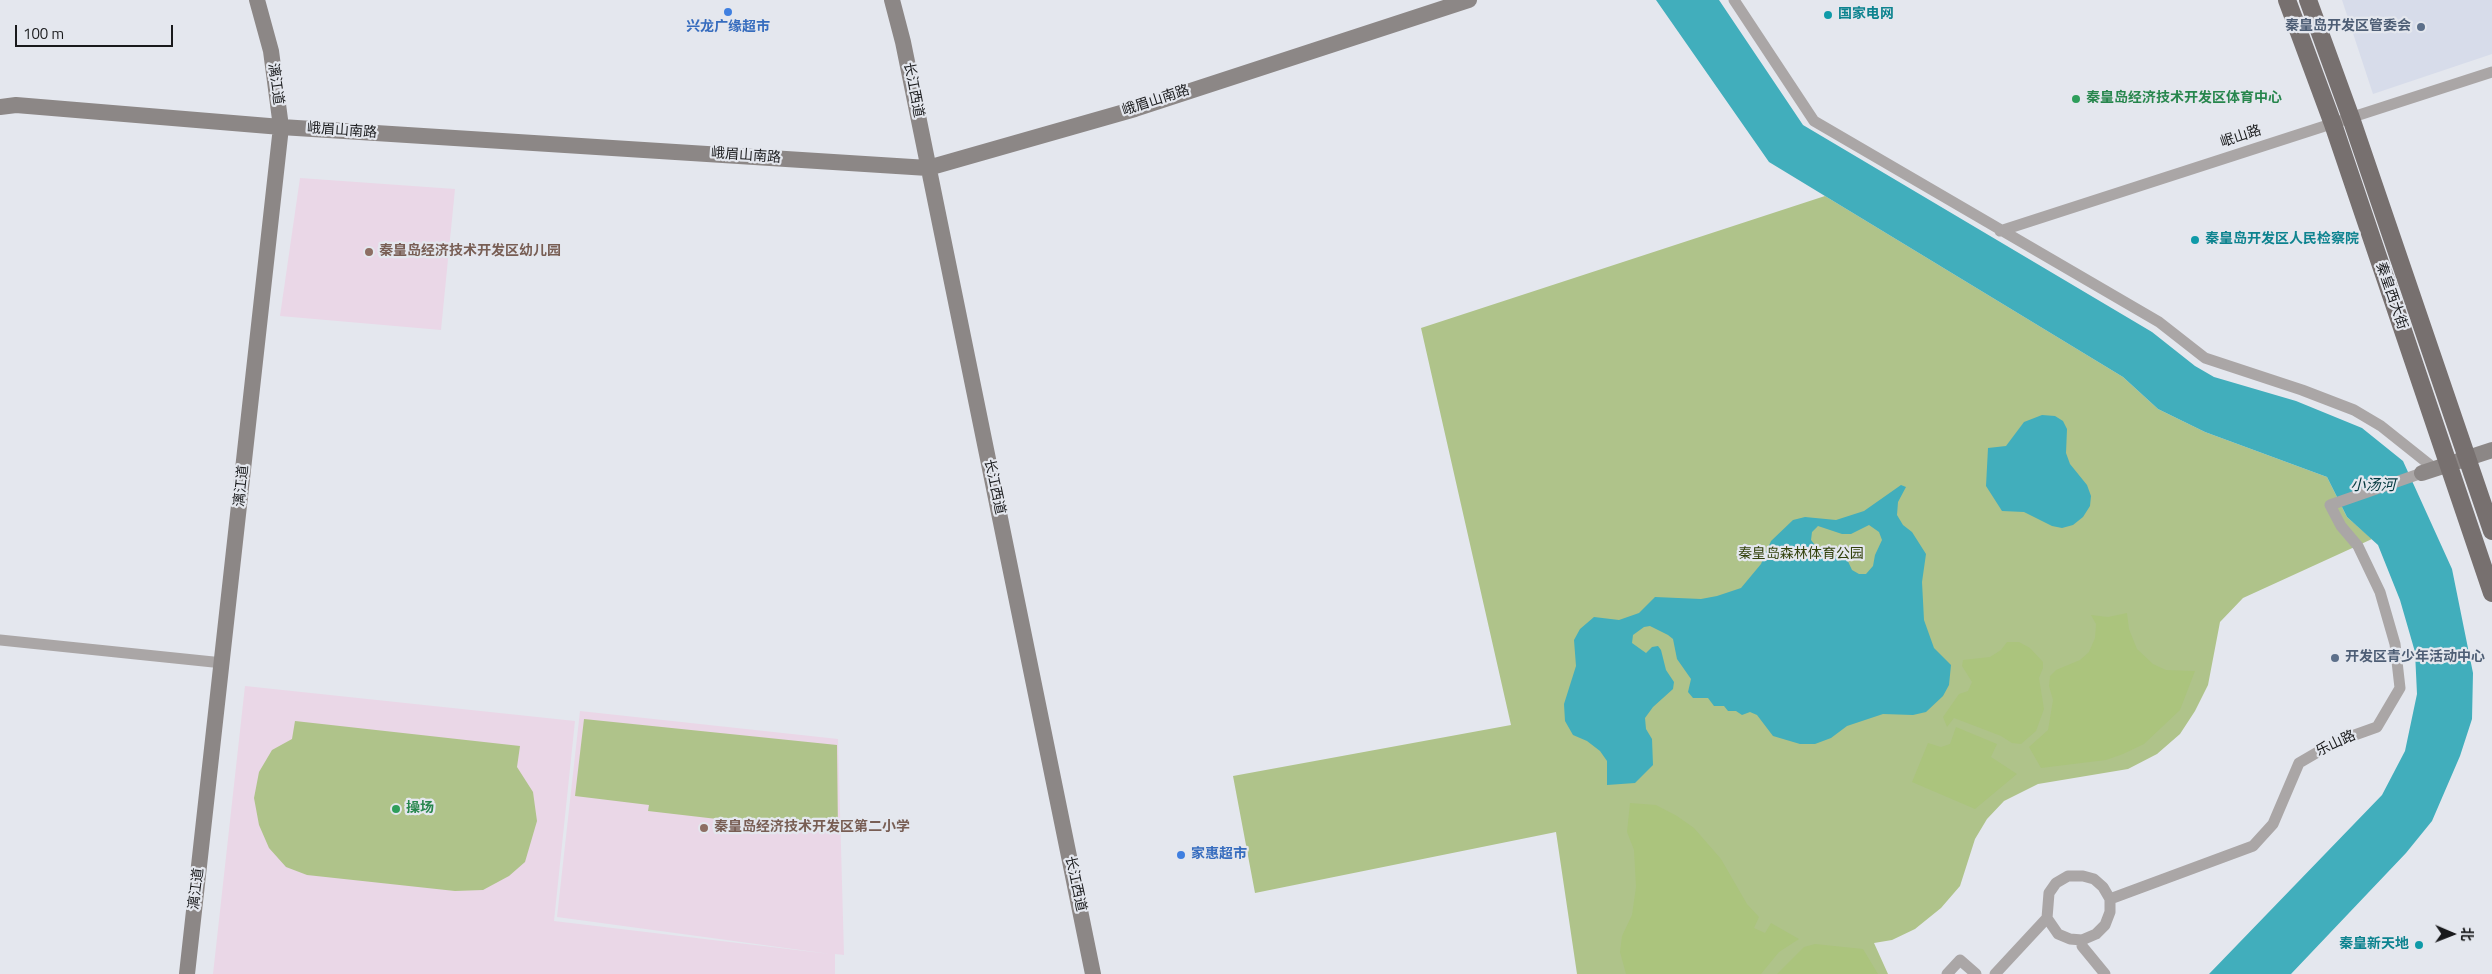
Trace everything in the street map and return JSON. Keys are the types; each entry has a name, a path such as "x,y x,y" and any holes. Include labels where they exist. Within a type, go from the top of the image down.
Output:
{"main road":[{"name":"秦皇西大街","path":"2287,0 2333,124 2435,469 2492,593"},
{"name":"秦皇西大街","path":"2308,0 2351,118 2492,531"}],"street":[{"name":"漓江道","path":"187,974 282,127 271,51 257,0"},
{"name":"长江西道","path":"892,0 904,42 928,168 1093,974"},
{"name":"峨眉山南路","path":"0,107 16,105 282,127 928,168 1135,109 1469,0"},
{"path":"1734,0 1814,121 2159,322 2205,358 2302,390 2354,410 2382,426 2435,469 2492,450"},
{"name":"岷山路","path":"2000,231 2492,72"},
{"name":"乐山路","path":"2110,898 2253,846 2273,824 2299,763 2335,742 2376,728 2400,688 2395,644 2380,592 2358,546 2341,526 2330,505 2435,469"},
{"path":"0,640 223,663"},
{"path":"1994,974 2047,918 2049,893 2056,883 2068,876 2083,876 2094,879 2103,887 2110,898 2110,912 2105,925 2096,934 2082,940 2070,939 2058,934 2047,918"},
{"path":"2082,940 2082,946 2105,974"},
{"path":"1946,974 1960,960 1976,974"}],"shaded area":[{"name":"秦皇岛开发区管委会","path":"2342,0 2492,0 2492,54 2373,94"},
{"name":"秦皇岛经济技术开发区幼儿园","path":"300,178 455,189 441,330 280,316"},
{"path":"245,686 575,721 554,921 830,954 557,917 580,711 838,739 844,955 835,954 835,974 213,974"}],"green space":[{"name":"秦皇岛森林体育公园","path":"1825,196 2123,377 2158,409 2205,432 2327,477 2347,517 2372,539 2243,598 2220,622 2208,685 2195,711 2180,734 2157,754 2128,769 2038,784 2004,801 1987,819 1975,839 1960,886 1941,908 1915,929 1892,940 1874,943 1888,974 1577,974 1556,832 1255,893 1233,776 1511,725 1421,328"},
{"path":"2127,613 2129,629 2137,649 2153,664 2166,670 2195,671 2180,710 2144,744 2123,754 2106,760 2041,768 2029,747 2048,730 2053,700 2049,686 2050,676 2056,670 2080,660 2089,652 2095,638 2096,624 2091,615 2108,617"},
{"path":"2007,642 2019,642 2030,648 2043,662 2039,678 2044,709 2036,731 2021,744 2012,743 2001,736 1954,718 1947,727 1943,717 1959,694 1968,691 1972,682 1962,666 1963,660 1990,657 2001,650"},
{"path":"584,719 837,745 838,833 648,811 649,805 575,796"},
{"name":"操场","path":"295,721 520,746 517,767 533,792 537,821 525,862 509,876 483,890 455,891 307,875 286,867 269,848 259,825 254,798 259,772 272,750 292,739"},
{"path":"1956,727 1997,744 1991,757 2017,774 1975,809 1912,782 1928,743 1941,747 1950,744"},
{"path":"1630,803 1656,805 1694,828 1721,859 1747,904 1759,917 1754,928 1765,933 1771,923 1799,939 1779,952 1761,974 1626,974 1620,952 1622,936 1632,915 1636,887 1634,850 1627,832"},
{"path":"1815,944 1863,949 1878,974 1777,974 1804,947"}],"water":[{"name":"小汤河","path":"1656,0 1719,0 1803,125 2152,332 2195,366 2214,377 2296,401 2362,428 2403,461 2452,569 2473,673 2472,719 2460,756 2432,821 2406,853 2291,974 2209,974 2382,795 2405,751 2417,694 2415,652 2400,600 2378,545 2347,517 2327,477 2205,432 2158,409 2123,377 1769,162"},
{"path":"2042,415 2055,416 2063,421 2067,429 2066,453 2070,464 2087,485 2091,496 2090,506 2083,517 2073,525 2062,528 2052,526 2024,512 2002,511 1986,486 1988,448 2006,446 2024,422"},
{"path":"1901,485 1906,487 1898,502 1897,515 1903,525 1912,532 1926,554 1922,582 1924,620 1934,648 1951,665 1949,685 1943,696 1926,712 1913,715 1883,714 1847,726 1831,738 1815,744 1800,744 1773,736 1757,715 1750,712 1742,715 1736,711 1728,711 1724,706 1714,706 1708,698 1693,698 1688,692 1691,679 1677,659 1673,639 1650,626 1644,627 1633,635 1632,643 1646,653 1652,647 1658,646 1661,650 1666,670 1674,682 1673,689 1653,707 1645,718 1646,729 1652,739 1653,765 1635,783 1607,785 1607,761 1600,751 1587,741 1573,735 1565,721 1564,704 1576,666 1574,640 1580,629 1594,617 1619,620 1639,613 1655,597 1701,599 1741,588 1761,564 1771,541 1793,520 1805,517 1836,520 1864,511","holes":["1869,525 1879,532 1882,540 1875,555 1873,566 1866,574 1859,574 1852,570 1846,557 1830,556 1818,549 1811,540 1812,532 1818,526 1842,534 1851,534"]}],"place":[{"name":"兴龙广缘超市","path":"728,12"},
{"name":"国家电网","path":"1828,15"},
{"name":"秦皇岛开发区管委会","path":"2421,27"},
{"name":"秦皇岛经济技术开发区体育中心","path":"2076,99"},
{"name":"秦皇岛开发区人民检察院","path":"2195,240"},
{"name":"秦皇岛经济技术开发区幼儿园","path":"369,252"},
{"name":"开发区青少年活动中心","path":"2335,658"},
{"name":"操场","path":"396,809"},
{"name":"秦皇岛经济技术开发区第二小学","path":"704,828"},
{"name":"家惠超市","path":"1181,855"},
{"name":"秦皇新天地","path":"2419,945"}]}
